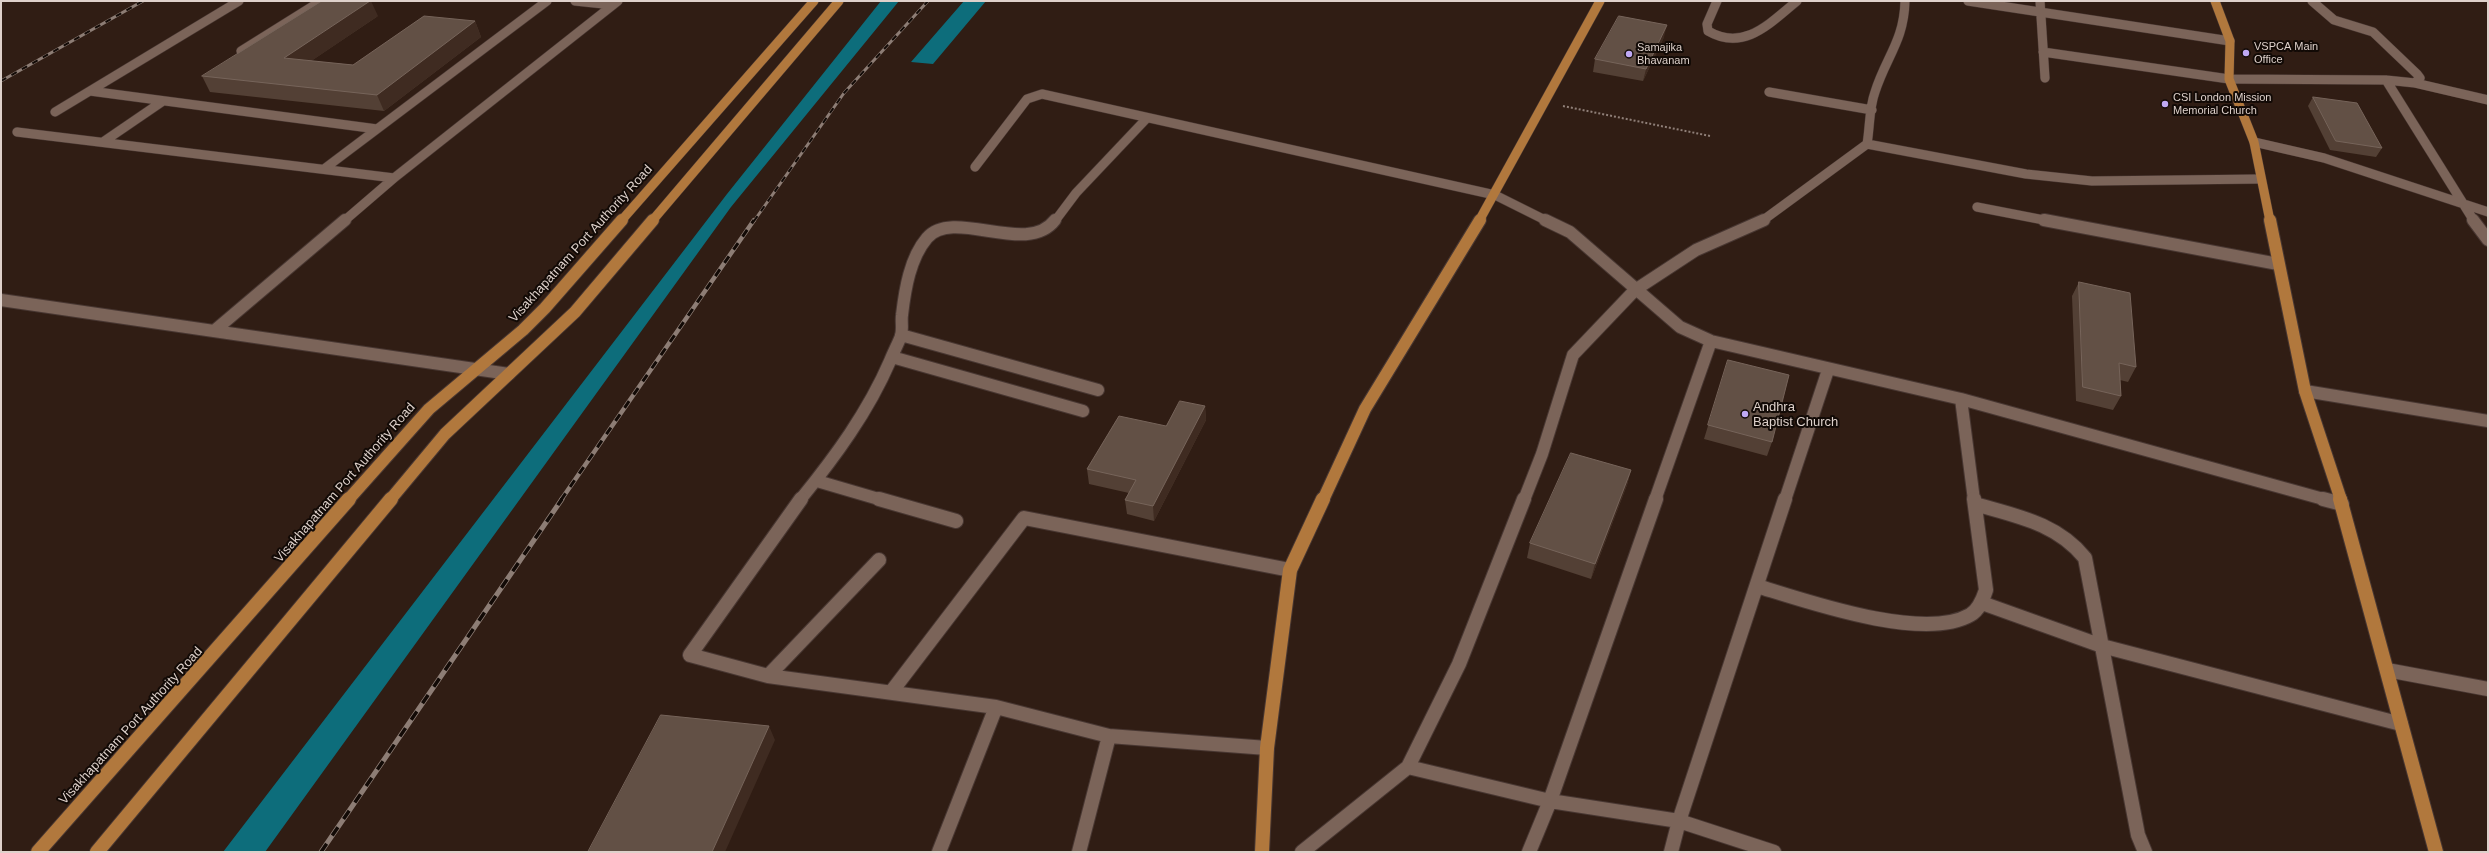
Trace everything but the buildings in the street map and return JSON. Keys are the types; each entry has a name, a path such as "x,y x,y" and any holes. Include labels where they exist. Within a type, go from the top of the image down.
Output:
{"main road":[{"name":"Visakhapatnam Port Authority Road","path":"38,852 211,658 380,462 429,409 523,330 545,308 814,1"},
{"path":"97,852 426,457 470,408 554,334 602,282 839,1"},
{"path":"1262,852 1267,748 1290,570 1365,409 1495,195 1600,1"},
{"path":"2215,1 2230,41 2229,79 2254,142 2260,179 2305,391 2342,504 2436,852"}],"street":[{"path":"55,112 239,1"},
{"path":"241,51 321,1"},
{"path":"324,169 546,1"},
{"path":"575,1 616,3"},
{"path":"1717,1 1707,24 1708,31 1715,36 1731,40 1744,38 1763,29 1797,1"},
{"path":"1302,852 1408,767 1462,657 1542,454 1573,355 1635,290 1696,250 1766,219 1867,144 1875,92 1894,52 1906,21 1904,1"},
{"path":"1968,1 2230,41"},
{"path":"2040,1 2042,13 2045,78"},
{"path":"2312,1 2334,20 2364,28 2379,36 2417,74 2420,78 2415,83"},
{"path":"214,331 394,178 616,3"},
{"path":"2043,52 2229,79 2386,80 2415,83 2488,100"},
{"path":"2386,80 2461,203 2488,240"},
{"path":"90,91 377,129"},
{"path":"1769,92 1872,110"},
{"path":"975,167 1027,99 1034,95 1060,97 1147,118 1495,195 1570,232 1635,290 1680,327 1711,341 1828,370 1961,399 2342,504"},
{"path":"103,142 163,101"},
{"path":"1147,118 1076,193 1052,224 1042,230 1019,234 945,227 928,237 914,257 902,314 901,335 880,384 837,455 800,500 753,564 690,655 768,676 892,691 996,707 1109,736 1267,748"},
{"path":"17,132 394,178"},
{"path":"2254,142 2324,158 2488,212"},
{"path":"1867,144 2026,174 2092,181 2168,182 2260,179"},
{"path":"1977,207 2278,264"},
{"path":"1,300 509,374"},
{"path":"901,335 1098,390"},
{"path":"1529,852 1550,801 1711,341"},
{"path":"892,357 1083,411"},
{"path":"1671,852 1679,821 1828,370"},
{"path":"2305,391 2488,421"},
{"path":"1757,586 1844,612 1871,618 1929,624 1955,621 1969,615 1982,603 1986,590 1961,399"},
{"path":"817,481 956,521"},
{"path":"1975,504 2052,529 2077,545 2085,558 2138,835 2145,852"},
{"path":"892,691 1024,518 1290,570"},
{"path":"768,676 879,560"},
{"path":"1982,603 2102,646 2401,724"},
{"path":"2387,670 2488,689"},
{"path":"940,852 996,707"},
{"path":"1079,852 1109,736"},
{"path":"1408,767 1550,801 1679,821 1774,852"}],"path":[{"path":"1545,103 1710,136"}],"water":[{"path":"881,1 899,1 731,207 265,852 223,852 727,194"},
{"path":"964,1 986,1 933,64 911,62"}],"railway":[{"path":"1,81 143,1"},
{"path":"754,221 844,93 928,1"},
{"path":"561,500 754,220"},
{"path":"321,852 562,499"}],"place":[{"name":"VSPCA Main Office","path":"2246,53"},
{"name":"Samajika Bhavanam","path":"1629,54"},
{"name":"CSI London Mission Memorial Church","path":"2165,104"},
{"name":"Andhra Baptist Church","path":"1745,414"}]}
